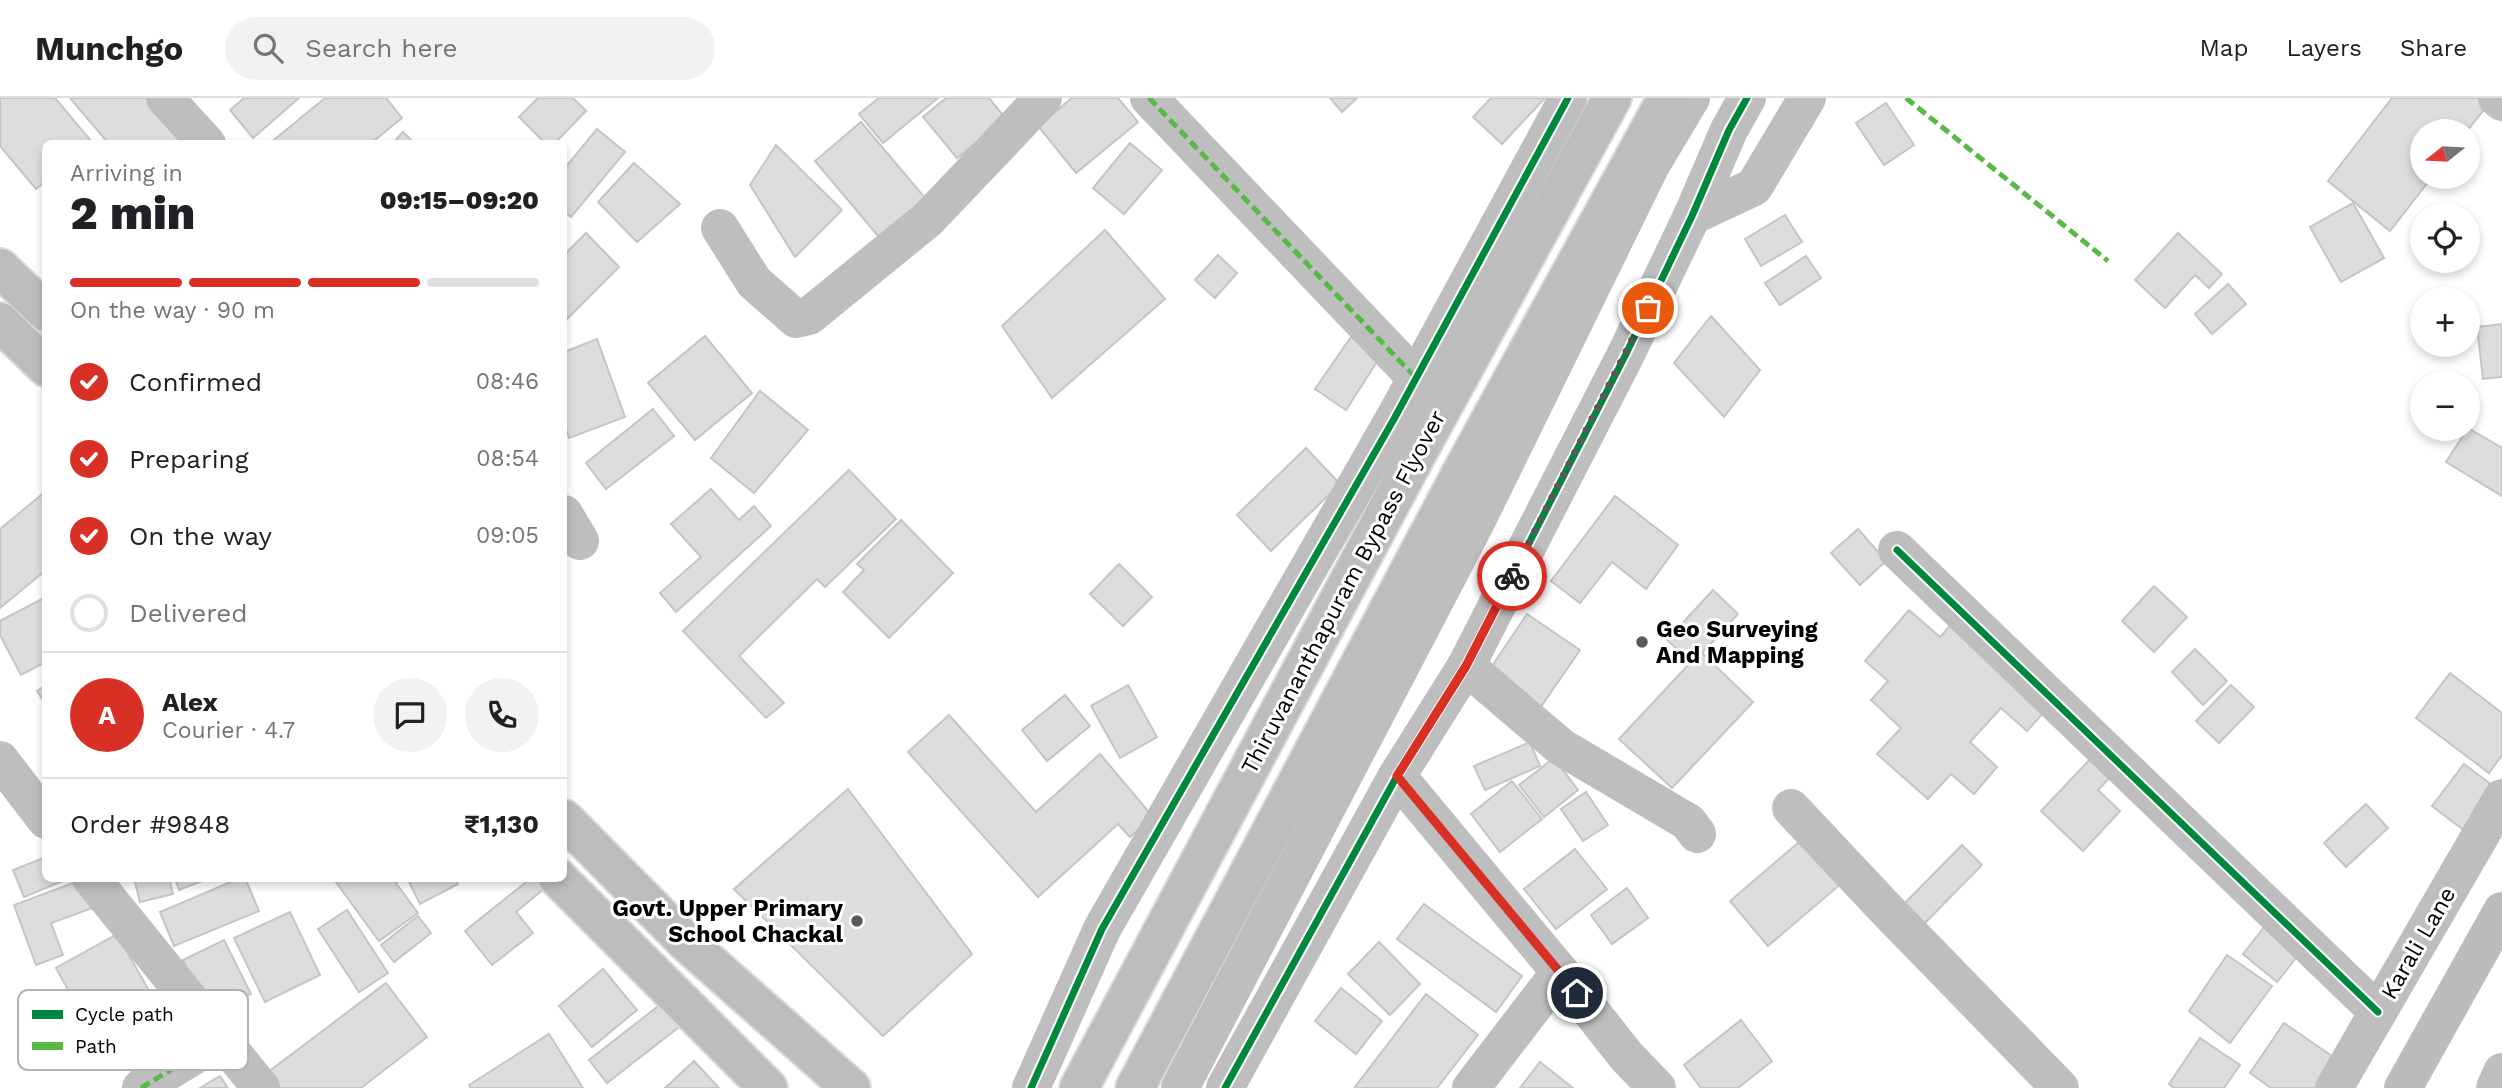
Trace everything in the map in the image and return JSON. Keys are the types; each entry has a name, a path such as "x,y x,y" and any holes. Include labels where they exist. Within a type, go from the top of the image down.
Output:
{"main road":[{"name":"Thiruvananthapuram Bypass Flyover","path":"1079,1088 1426,436 1612,98"},
{"path":"1135,1088 1471,456 1667,98"},
{"path":"0,268 42,308"},
{"path":"0,322 42,363"},
{"path":"567,822 686,942 851,1088"},
{"path":"562,882 768,1088"}],"street":[{"path":"165,98 203,140"},
{"path":"720,228 754,282 796,319 809,316 928,219 1043,98"},
{"path":"1149,98 1416,378"},
{"path":"1031,1088 1102,929 1416,378 1568,98"},
{"path":"1181,1088 1476,522 1651,165 1691,98"},
{"path":"1225,1088 1397,776 1466,666 1626,354 1692,216 1728,130 1747,98"},
{"path":"1692,216 1754,187 1807,98"},
{"path":"2497,98 2502,102"},
{"path":"1897,550 2378,1012"},
{"path":"1466,666 1561,747 1688,822 1697,834"},
{"path":"3,769 42,815"},
{"path":"1397,776 1627,1057 1657,1088"},
{"name":"Karali Lane","path":"2333,1088 2502,798"},
{"path":"1791,808 2060,1088"},
{"path":"94,882 181,990"},
{"path":"1471,1088 1560,972"},
{"path":"141,1088 170,1070"},
{"path":"246,1070 261,1088"},
{"path":"2495,1088 2502,1072"}],"building":[{"path":"0,98 55,98 90,140 42,140 42,184 36,189 0,146"},
{"path":"70,98 147,98 183,140 106,140"},
{"path":"244,98 299,98 253,138 230,110"},
{"path":"325,98 386,98 402,118 375,140 274,140"},
{"path":"538,98 573,98 586,111 558,140 542,140 519,117"},
{"path":"879,98 938,98 883,143 859,114"},
{"path":"946,98 989,98 1006,119 957,158 923,117"},
{"path":"1072,98 1118,98 1138,122 1076,173 1038,126"},
{"path":"1330,98 1357,98 1342,112"},
{"path":"1491,98 1545,98 1502,144 1473,117"},
{"path":"2392,98 2492,100 2477,119 2410,119 2410,189 2423,189 2390,231 2328,181"},
{"path":"1886,103 1914,145 1884,165 1856,123"},
{"path":"861,122 925,198 879,237 815,161"},
{"path":"597,129 625,152 571,217 567,214 567,165"},
{"path":"403,132 411,140 396,140"},
{"path":"1130,143 1162,170 1124,214 1093,188"},
{"path":"776,145 842,210 795,257 750,185"},
{"path":"634,163 680,204 637,242 598,202"},
{"path":"2353,203 2384,258 2341,282 2310,227"},
{"path":"1785,215 1802,242 1761,266 1745,239"},
{"path":"1105,230 1165,299 1052,398 1002,326"},
{"path":"586,233 619,267 567,319 567,252"},
{"path":"2178,233 2222,274 2209,288 2195,275 2165,308 2135,280"},
{"path":"1218,255 1237,273 1215,298 1195,280"},
{"path":"1806,256 1821,278 1780,305 1765,283"},
{"path":"2228,284 2246,304 2212,334 2195,314"},
{"path":"1711,316 1760,370 1724,417 1674,363"},
{"path":"2502,324 2502,377 2483,379 2480,327"},
{"path":"705,336 752,393 695,440 648,383"},
{"path":"1351,337 1380,357 1346,410 1315,389"},
{"path":"597,339 625,417 569,438 567,351"},
{"path":"760,391 808,430 754,493 711,458"},
{"path":"653,409 674,436 606,489 586,463"},
{"path":"2480,435 2502,448 2502,496 2446,462 2460,441 2480,441"},
{"path":"1306,448 1340,484 1271,551 1237,515"},
{"path":"849,470 896,519 825,587 817,579 739,656 784,703 766,718 683,631"},
{"path":"711,489 739,520 754,506 771,526 676,612 660,593 701,557 671,524"},
{"path":"42,494 42,573 0,608 0,529"},
{"path":"1615,496 1678,545 1646,589 1612,562 1580,603 1551,581"},
{"path":"901,520 953,573 889,638 843,592 864,570 857,564"},
{"path":"1858,529 1886,561 1860,585 1831,553"},
{"path":"1119,564 1152,597 1123,626 1090,594"},
{"path":"2154,586 2187,617 2154,652 2122,621"},
{"path":"1713,590 1738,614 1702,653 1753,702 1672,788 1619,739 1691,662 1667,640"},
{"path":"42,599 42,664 21,675 0,635 0,621"},
{"path":"1909,610 1940,637 1957,618 2052,703 2027,731 2001,708 1970,742 1997,767 1974,794 1951,774 1928,799 1877,754 1901,728 1871,700 1888,681 1865,661"},
{"path":"1527,614 1580,650 1540,708 1488,672"},
{"path":"2195,649 2227,681 2203,705 2172,672"},
{"path":"2450,673 2502,713 2502,755 2489,773 2416,718"},
{"path":"1128,685 1157,737 1120,758 1091,706"},
{"path":"2231,685 2254,707 2219,743 2196,721"},
{"path":"1065,695 1090,726 1047,761 1022,730"},
{"path":"949,715 1036,812 1100,754 1153,817 1130,837 1118,824 1038,897 908,752"},
{"path":"1530,742 1540,766 1485,790 1474,766"},
{"path":"2096,753 2116,771 2098,790 2120,811 2083,851 2041,811"},
{"path":"1554,758 1578,790 1544,817 1519,785"},
{"path":"2464,764 2497,789 2465,831 2432,806"},
{"path":"1512,781 1542,819 1500,852 1471,814"},
{"name":"Govt. Upper Primary School Chackal","path":"848,789 972,954 883,1036 734,889"},
{"path":"1586,792 1608,825 1583,841 1561,809"},
{"path":"2366,804 2388,828 2346,867 2324,843"},
{"path":"1805,837 1843,882 1768,946 1730,901"},
{"path":"1962,845 1982,865 1919,929 1899,909"},
{"path":"1575,849 1607,889 1556,929 1524,889"},
{"path":"42,859 42,882 61,882 24,897 13,870"},
{"path":"75,882 88,882 98,906 51,923 63,955 36,965 14,905"},
{"path":"135,882 170,882 173,894 140,902"},
{"path":"176,882 200,882 179,890"},
{"path":"231,882 247,882 259,911 174,946 160,912"},
{"path":"336,882 397,882 418,913 379,941"},
{"path":"409,882 457,882 458,884 420,904"},
{"path":"526,882 551,883 516,912 533,933 492,965 465,931"},
{"path":"1627,888 1648,918 1612,944 1591,915"},
{"path":"1424,904 1522,976 1496,1012 1397,939"},
{"path":"347,910 388,973 359,992 318,929"},
{"path":"290,912 320,975 265,1002 234,938"},
{"path":"418,916 431,933 394,962 381,945"},
{"path":"2269,921 2303,949 2277,982 2243,954"},
{"path":"117,934 148,989 68,990 56,968"},
{"path":"224,940 251,994 248,995 248,990 197,990 183,960"},
{"path":"1379,942 1420,984 1390,1015 1348,974"},
{"path":"2227,955 2272,986 2230,1043 2189,1011"},
{"path":"603,969 637,1010 592,1047 559,1006"},
{"path":"386,983 427,1037 361,1088 279,1088 267,1073"},
{"path":"1341,988 1382,1021 1356,1054 1315,1021"},
{"path":"1426,994 1478,1035 1437,1088 1355,1087"},
{"path":"670,997 688,1020 607,1083 589,1060"},
{"path":"1741,1020 1772,1061 1738,1088 1701,1088 1684,1065"},
{"path":"2284,1023 2339,1061 2321,1088 2271,1088 2250,1073"},
{"path":"549,1034 583,1088 471,1088 469,1085"},
{"path":"2200,1038 2240,1065 2224,1088 2174,1088 2169,1084"},
{"path":"694,1061 719,1088 665,1088"},
{"path":"1540,1062 1573,1088 1520,1088"},
{"path":"220,1076 228,1088 200,1088"}],"waterway":[{"path":"2403,1088 2502,911"}],"marked path":[{"path":"1149,98 1416,378"},
{"path":"1906,98 2108,261"},
{"path":"141,1088 170,1070"}],"cycle path":[{"path":"1031,1088 1102,929 1394,419 1568,98"},
{"path":"1225,1088 1397,776 1466,666 1626,354 1692,216 1729,130 1747,98"},
{"path":"1897,550 2378,1012"}],"way so far":[{"path":"1512,576 1648,308"}],"place":[{"name":"Geo Surveying And Mapping","path":"1642,642"},
{"name":"Govt. Upper Primary School Chackal","path":"857,921"}],"route":[{"path":"1512,576 1466,666 1397,776 1577,993"}]}
